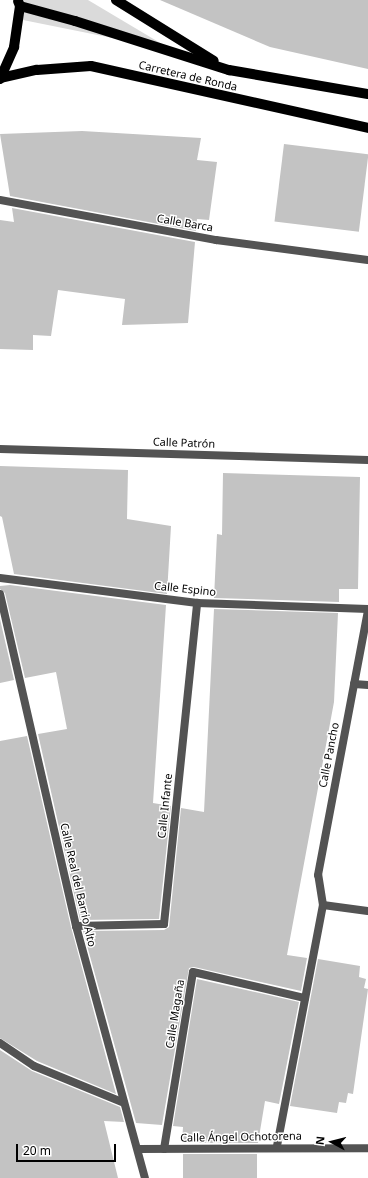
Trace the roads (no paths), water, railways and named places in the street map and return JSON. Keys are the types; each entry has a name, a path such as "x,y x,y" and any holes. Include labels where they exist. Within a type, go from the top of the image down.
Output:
{"main road":[{"path":"116,0 229,70"},
{"path":"1,78 14,47 19,3"},
{"name":"Carretera de Ronda","path":"19,3 229,70 368,94"},
{"name":"Carretera de Ronda","path":"1,78 37,70 91,66 368,128"}],"street":[{"name":"Calle Barca","path":"0,200 216,240 368,260"},
{"name":"Calle Patrón","path":"0,448 368,460"},
{"name":"Calle Espino","path":"0,578 197,603 368,609"},
{"name":"Calle Real del Barrio Alto","path":"0,594 76,926 145,1178"},
{"name":"Calle Infante","path":"76,926 164,924 197,603"},
{"name":"Calle Pancho","path":"323,905 318,875 368,609"},
{"path":"354,684 368,685"},
{"path":"277,1146 323,905 368,911"},
{"name":"Calle Magaña","path":"164,1149 193,972 305,998"},
{"path":"0,1043 34,1066 124,1102"},
{"name":"Calle Ángel Ochotorena","path":"138,1149 277,1146 368,1148"}]}
